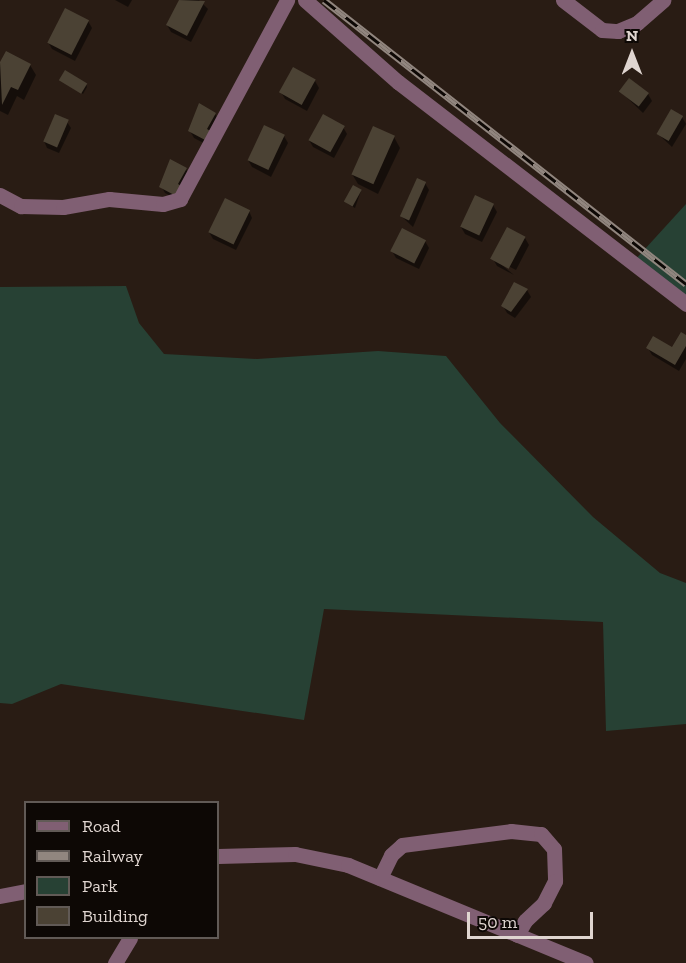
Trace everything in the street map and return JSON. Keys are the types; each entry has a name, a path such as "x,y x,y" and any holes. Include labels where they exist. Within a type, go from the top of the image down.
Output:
{"street":[{"path":"0,195 21,206 63,207 109,199 163,204 180,199 287,0"},
{"path":"305,0 398,82 686,304"},
{"path":"563,0 602,30 618,31 637,23 663,0"},
{"path":"380,878 391,855 402,845 511,831 542,834 554,849 555,881 544,903 525,921 517,935"},
{"path":"219,856 295,854 348,866 586,963"},
{"path":"0,896 24,891"},
{"path":"116,963 129,939"}],"green space":[{"path":"686,204 686,303 634,261"},
{"path":"126,286 139,323 164,354 257,359 378,351 446,356 500,423 593,517 660,573 686,583 686,724 606,731 603,622 324,609 304,720 61,684 12,704 0,703 0,287"}],"building":[{"path":"179,0 205,1 187,36 166,25"},
{"path":"65,8 89,20 71,55 47,43"},
{"path":"6,51 31,64 18,90 11,87 2,105 0,62"},
{"path":"293,67 316,80 302,105 279,92"},
{"path":"65,70 87,83 81,94 59,80"},
{"path":"629,78 649,93 639,107 619,92"},
{"path":"199,103 216,113 207,129 212,132 207,141 188,131"},
{"path":"671,109 683,116 669,141 656,134"},
{"path":"55,114 69,120 57,147 43,142"},
{"path":"323,114 345,126 330,152 308,140"},
{"path":"264,125 285,135 268,170 248,160"},
{"path":"373,126 395,136 373,184 351,174"},
{"path":"170,159 187,168 178,184 183,187 178,197 159,187"},
{"path":"417,178 426,182 409,220 400,216"},
{"path":"353,185 362,190 353,206 344,202"},
{"path":"475,195 494,204 479,236 460,227"},
{"path":"225,198 250,210 234,244 208,232"},
{"path":"507,227 526,237 509,269 490,259"},
{"path":"402,228 426,240 414,263 390,251"},
{"path":"514,282 528,289 511,312 501,306"},
{"path":"681,332 686,335 686,346 675,365 646,348 653,336 672,347"}],"railway":[{"path":"324,0 686,284"}]}
